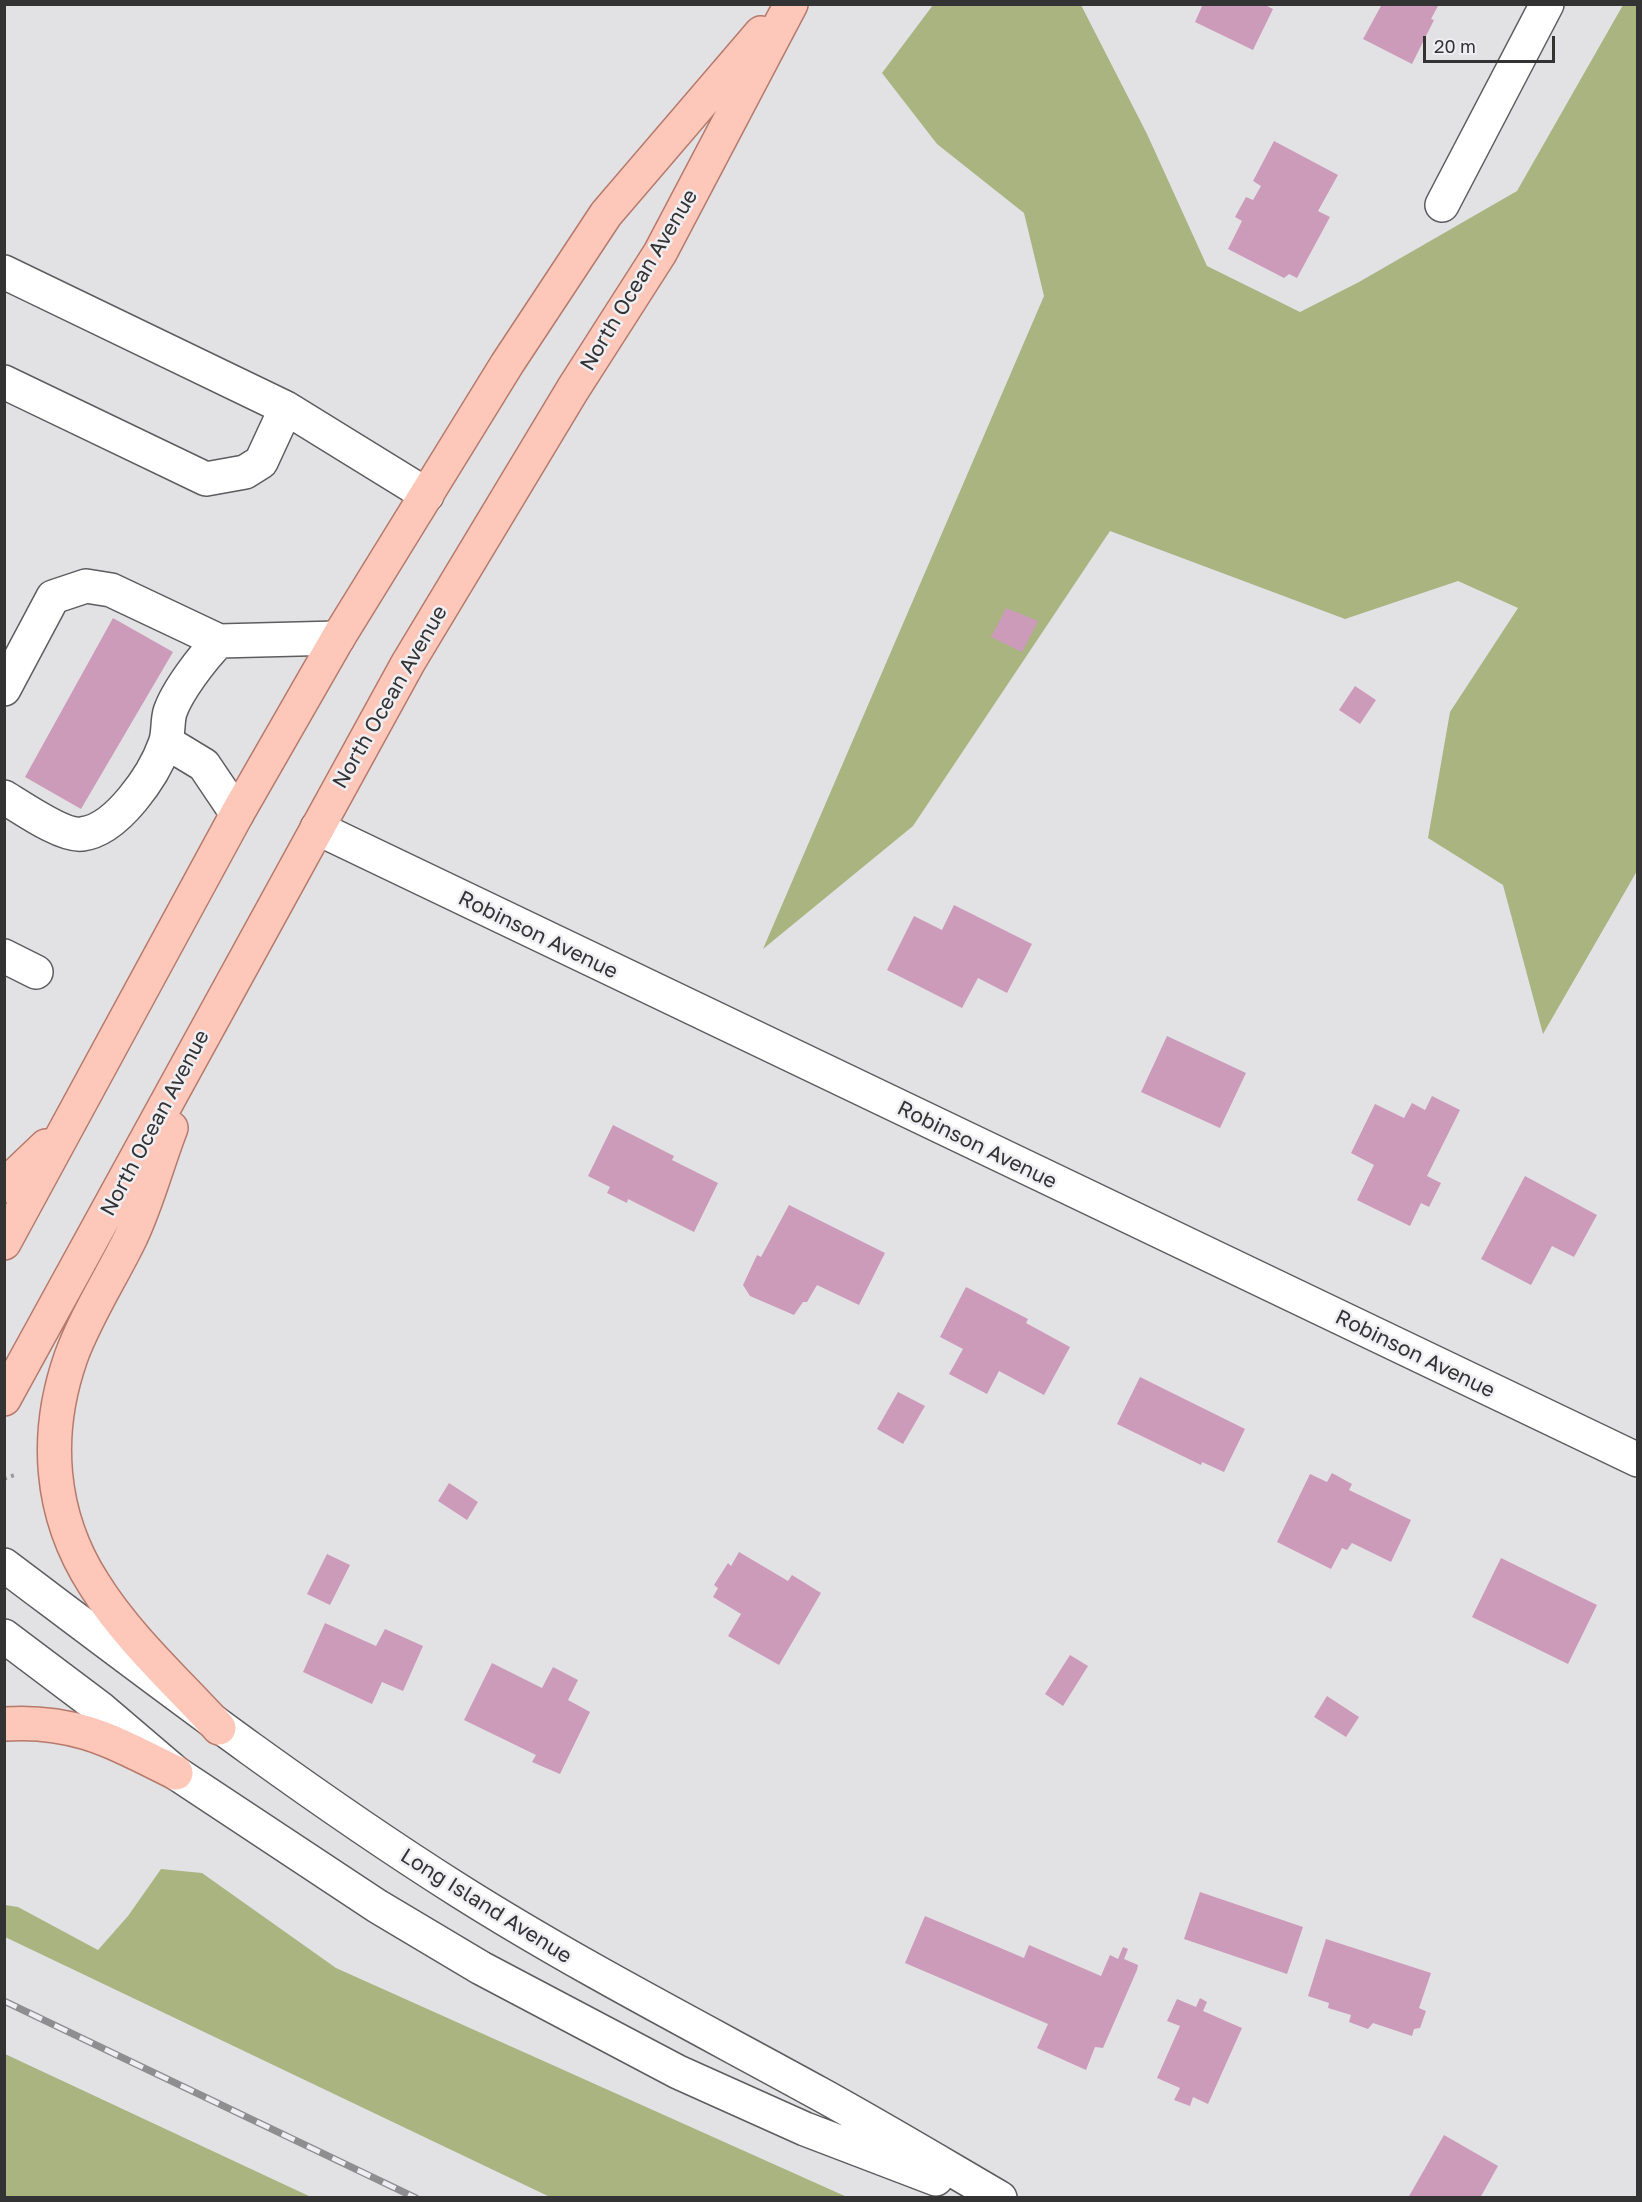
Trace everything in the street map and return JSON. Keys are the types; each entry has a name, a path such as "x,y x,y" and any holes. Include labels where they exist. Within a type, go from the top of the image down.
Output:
{"main road":[{"path":"4,1243 237,814 338,638 507,364 606,214 786,4"},
{"name":"North Ocean Avenue","path":"4,1400 317,828 489,526 660,253 791,4"},
{"path":"208,1024 131,1237 72,1356 60,1394 54,1436 53,1466 61,1511 75,1550 93,1584 116,1616 219,1728"},
{"path":"4,1186 70,1122"},
{"path":"4,1724 50,1724 92,1732 176,1773"}],"street":[{"path":"1442,206 1547,4"},
{"path":"4,272 286,408 427,495"},
{"path":"4,382 206,479 244,472 261,462 286,408"},
{"path":"4,689 53,597 86,586 111,590 219,641 338,638"},
{"path":"4,797 43,822 80,835 104,828 147,782 166,742 170,712 202,659 219,641"},
{"path":"166,742 204,765 237,814"},
{"name":"Robinson Avenue","path":"317,828 1638,1460"},
{"path":"4,956 36,972"},
{"name":"Long Island Avenue","path":"4,1565 219,1728 369,1833 560,1953 820,2094 1000,2198"},
{"path":"4,1636 101,1709 176,1773 377,1906 576,2020 678,2072 805,2129 985,2198"}],"green space":[{"path":"933,5 1081,5 1147,134 1207,266 1300,312 1359,282 1517,191 1623,5 1637,5 1637,871 1543,1034 1503,885 1428,838 1450,712 1518,608 1458,581 1345,619 1110,531 913,826 763,949 1044,296 1024,213 937,144 882,73"},
{"path":"161,1869 202,1873 336,1968 847,2197 550,2197 5,1937 5,1905 18,1907 98,1950 128,1916"},
{"path":"5,2054 311,2197 5,2197"}],"building":[{"path":"1203,4 1263,4 1273,9 1253,50 1195,22"},
{"path":"1382,4 1439,4 1431,19 1434,20 1412,64 1363,39"},
{"path":"1274,141 1338,175 1318,211 1330,217 1297,278 1289,274 1284,278 1228,249 1242,221 1235,217 1246,197 1253,200 1261,186 1253,181"},
{"path":"1006,608 1038,621 1022,652 991,637"},
{"path":"113,618 173,652 81,809 25,777"},
{"path":"1355,686 1376,700 1360,724 1339,710"},
{"path":"954,905 1032,944 1007,993 978,978 962,1008 887,970 914,916 942,930"},
{"path":"1167,1036 1246,1073 1220,1128 1141,1092"},
{"path":"1432,1096 1460,1110 1427,1176 1441,1183 1429,1207 1421,1203 1410,1226 1357,1200 1374,1165 1351,1153 1375,1104 1404,1118 1412,1103 1425,1110"},
{"path":"613,1125 674,1156 672,1160 718,1183 694,1232 628,1199 627,1203 607,1193 610,1187 588,1176"},
{"path":"1525,1176 1597,1215 1574,1257 1552,1246 1531,1285 1481,1259"},
{"path":"789,1205 885,1253 859,1305 817,1285 807,1302 803,1302 794,1315 750,1296 743,1285 757,1255 761,1257"},
{"path":"966,1287 1028,1319 1026,1323 1070,1347 1044,1395 999,1371 987,1394 949,1374 963,1349 940,1337"},
{"path":"1140,1377 1245,1429 1224,1472 1202,1462 1201,1465 1117,1424"},
{"path":"898,1392 925,1406 903,1444 877,1429"},
{"path":"1332,1473 1352,1484 1349,1490 1411,1520 1391,1562 1352,1543 1347,1550 1342,1548 1331,1569 1277,1542 1310,1474 1327,1482"},
{"path":"449,1483 478,1502 467,1520 438,1501"},
{"path":"739,1552 788,1581 792,1575 821,1593 779,1665 728,1636 741,1614 713,1597 718,1588 714,1585 728,1563 731,1566"},
{"path":"327,1554 350,1565 330,1605 307,1594"},
{"path":"1501,1558 1597,1605 1568,1664 1472,1617"},
{"path":"325,1623 376,1646 385,1629 423,1646 403,1691 382,1682 372,1704 303,1672"},
{"path":"1070,1655 1088,1666 1063,1706 1045,1694"},
{"path":"492,1663 542,1688 553,1667 578,1680 568,1700 590,1712 560,1774 532,1762 536,1755 464,1720"},
{"path":"1327,1696 1359,1717 1346,1737 1314,1717"},
{"path":"1200,1892 1303,1927 1287,1974 1184,1939"},
{"path":"925,1916 1024,1958 1029,1945 1101,1976 1110,1955 1118,1959 1123,1947 1128,1949 1124,1959 1138,1965 1137,1970 1103,2048 1095,2047 1086,2070 1037,2048 1048,2024 905,1963"},
{"path":"1326,1939 1431,1973 1419,2008 1426,2011 1420,2028 1414,2029 1412,2036 1373,2023 1368,2029 1349,2022 1351,2015 1328,2008 1329,2003 1308,1996"},
{"path":"1200,1998 1207,2002 1203,2011 1242,2028 1208,2104 1193,2097 1190,2106 1174,2100 1180,2088 1157,2078 1180,2026 1167,2021 1177,1999 1196,2007"},
{"path":"1444,2135 1498,2166 1480,2198 1408,2198"}],"railway":[{"path":"4,2001 416,2198"}]}
